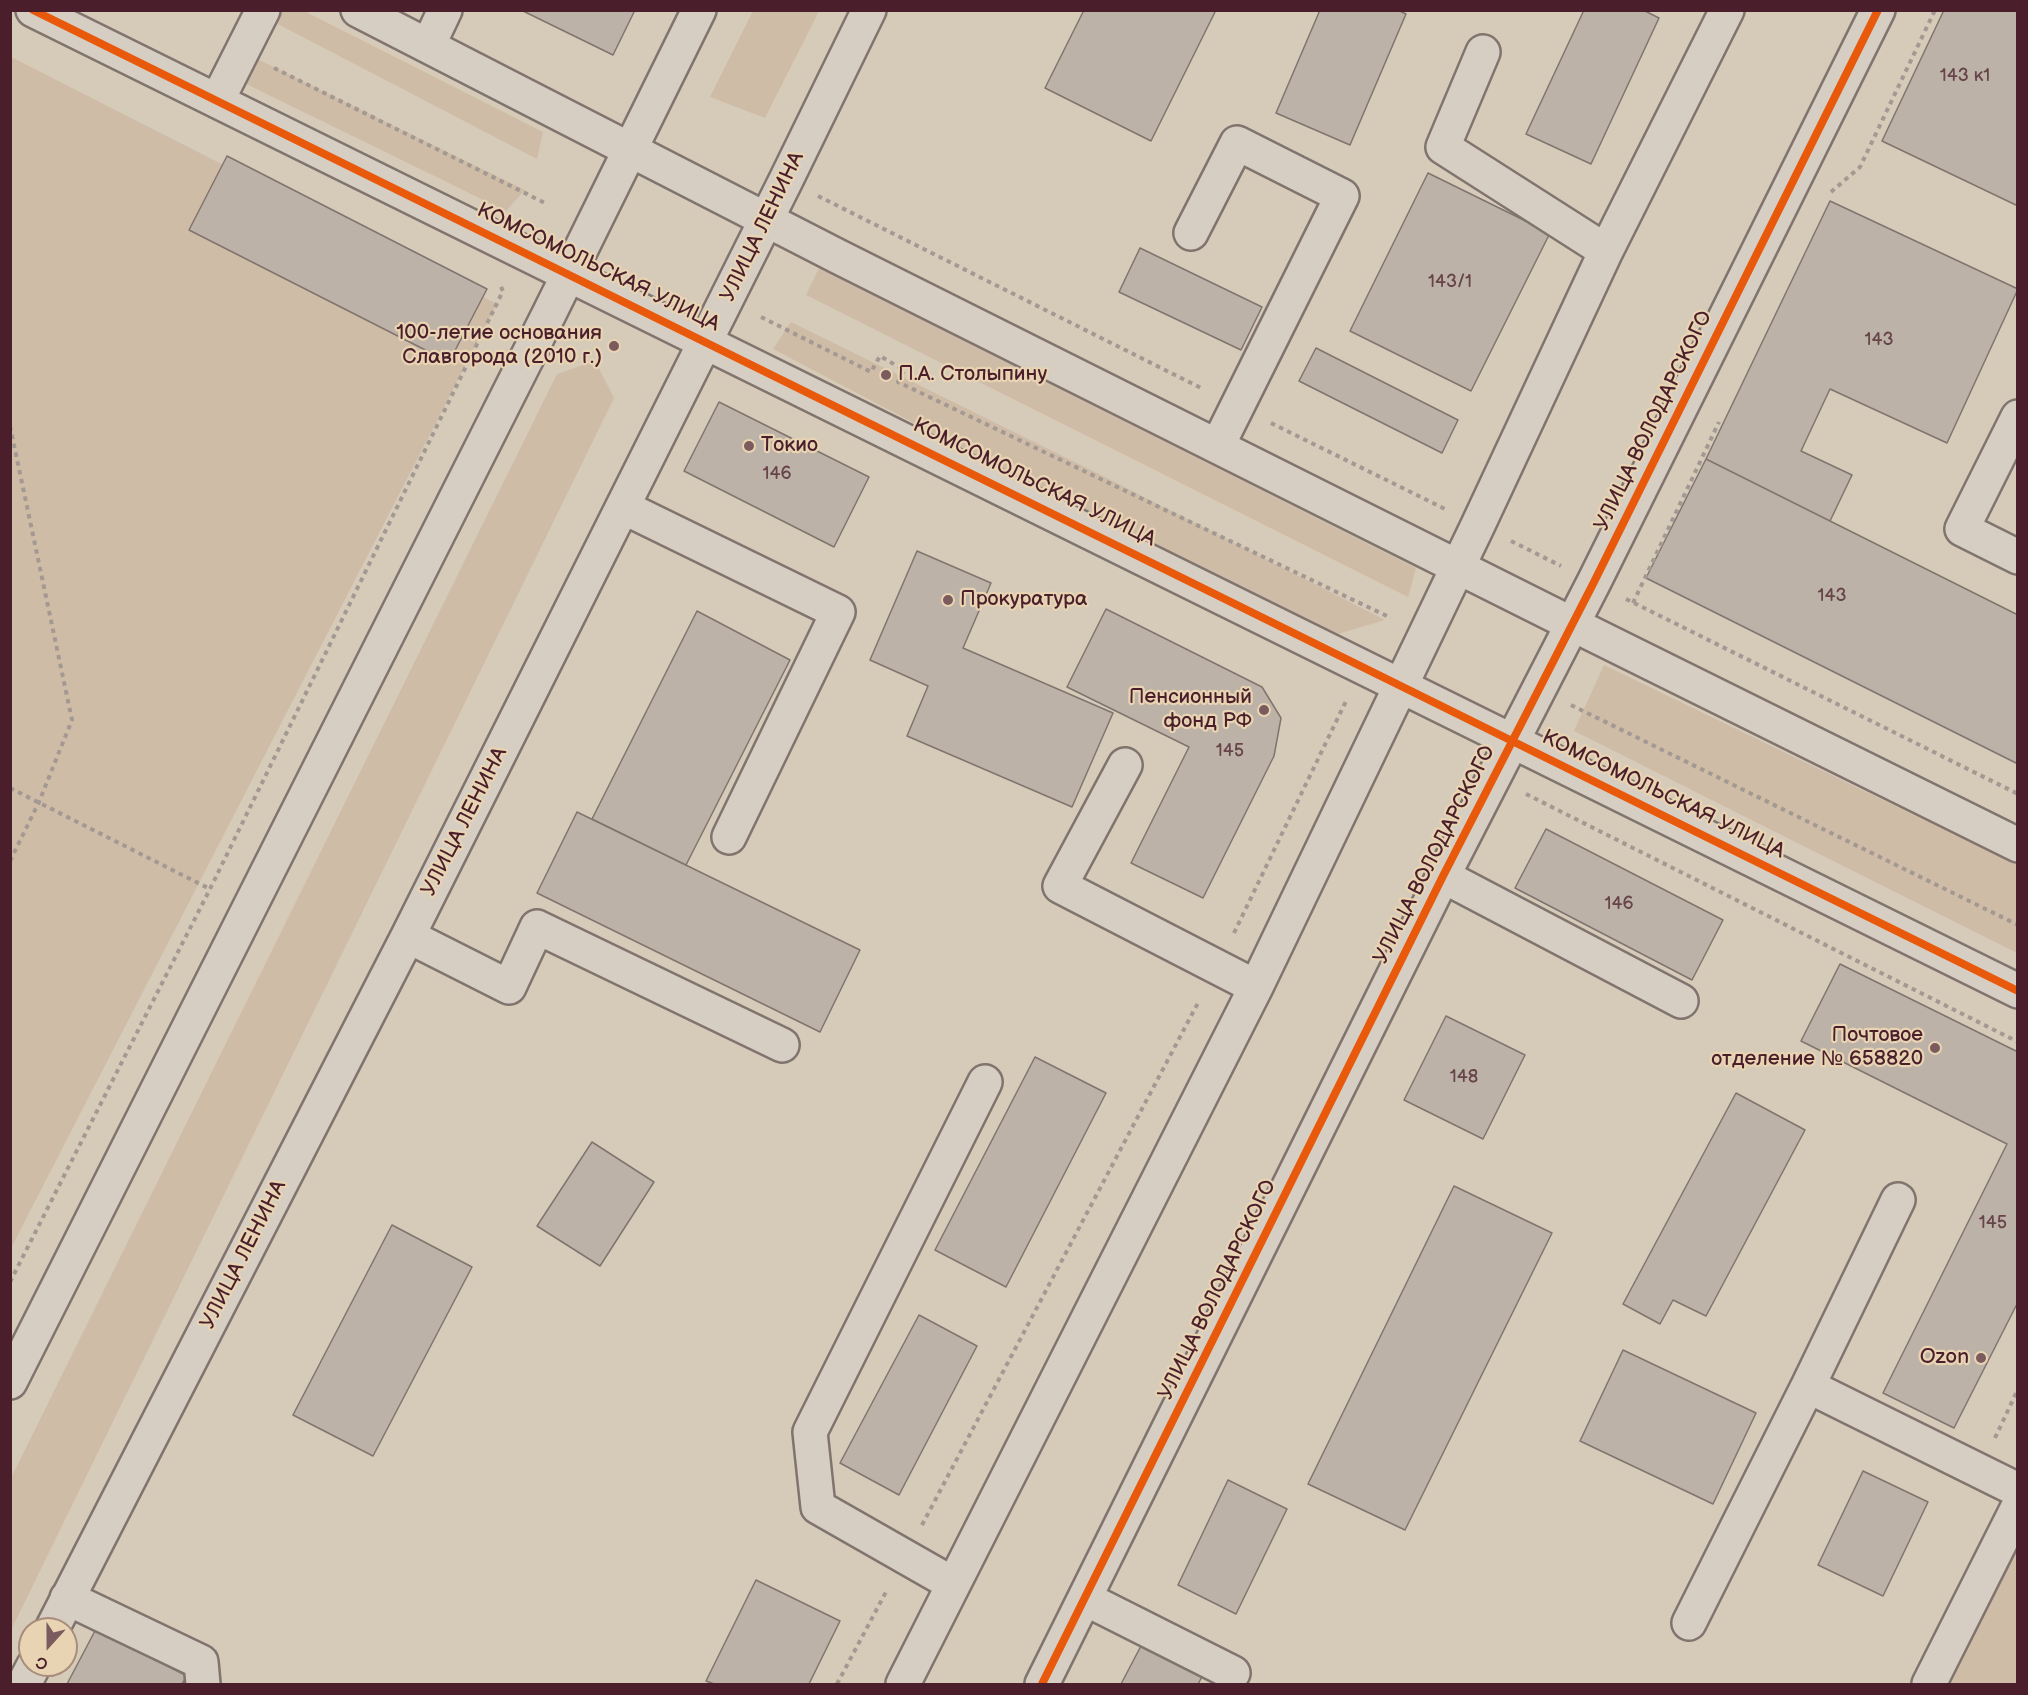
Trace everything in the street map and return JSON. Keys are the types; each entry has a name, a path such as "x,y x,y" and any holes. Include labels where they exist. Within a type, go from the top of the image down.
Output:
{"street":[{"name":"КОМСОМОЛЬСКАЯ УЛИЦА","path":"33,10 2018,991"},
{"path":"217,101 263,10"},
{"path":"357,10 766,220 1457,567 2018,845"},
{"path":"428,46 446,10"},
{"path":"10,1382 568,275 699,10"},
{"name":"УЛИЦА ЛЕНИНА","path":"58,1617 408,936 706,342 869,10"},
{"path":"903,1684 1256,987 1478,525 1606,251 1727,10"},
{"name":"УЛИЦА ВОЛОДАРСКОГО","path":"1042,1684 1443,876 1594,582 1878,10"},
{"path":"1483,52 1443,147 1606,251"},
{"path":"1191,233 1237,143 1342,196 1218,445"},
{"path":"2018,417 1962,529 2018,557"},
{"path":"622,507 838,612 729,837"},
{"path":"1125,765 1060,886 1256,987"},
{"path":"1443,876 1681,1001"},
{"path":"408,936 509,987 537,927 782,1045"},
{"path":"953,1584 818,1507 810,1432 985,1082"},
{"path":"1689,1623 1898,1200"},
{"path":"1808,1386 2018,1490"},
{"path":"1929,1684 2018,1507"},
{"path":"67,1598 201,1662 202,1684"},
{"path":"1086,1599 1233,1673"}],"path":[{"path":"1827,196 1860,167 1935,10"},
{"path":"242,52 545,203"},
{"path":"821,185 816,195 2018,794"},
{"path":"10,1282 210,889 503,291 499,282"},
{"path":"756,315 871,372 880,356 904,370 898,382 1393,619 1398,610"},
{"path":"1633,603 1721,418"},
{"path":"10,426 72,720 39,802 10,861"},
{"path":"837,1684 1217,967 1363,666"},
{"path":"1539,689 2018,925"},
{"path":"1494,778 2018,1042"},
{"path":"10,788 210,889"},
{"path":"1979,1471 2018,1389"}],"shaded area":[{"path":"283,11 304,11 543,132 537,159 274,22"},
{"path":"753,11 819,11 765,118 710,97"},
{"path":"11,57 497,304 11,1248"},
{"path":"253,57 525,190 506,211 240,81"},
{"path":"819,268 1416,568 1408,597 806,295"},
{"path":"791,322 1099,474 1385,620 1324,638 773,349"},
{"path":"595,361 614,398 11,1630 11,1478 557,374"},
{"path":"1604,665 2017,865 2017,953 1574,731"},
{"path":"2017,1532 2017,1684 1944,1684"}],"building":[{"path":"521,10 635,10 613,55"},
{"path":"1084,10 1216,10 1151,141 1045,88"},
{"path":"1320,10 1398,10 1406,14 1350,145 1276,113"},
{"path":"1584,10 1643,10 1659,18 1591,164 1526,134"},
{"path":"1944,10 2018,10 2018,206 1882,141"},
{"path":"227,156 487,289 449,362 189,230"},
{"path":"1428,173 1550,233 1471,391 1350,331"},
{"path":"1830,201 2018,289 1947,443 1830,389 1801,451 1852,475 1830,521 1706,459"},
{"path":"1140,248 1262,307 1241,350 1119,292"},
{"path":"1316,348 1458,420 1442,453 1299,381"},
{"path":"719,402 869,477 834,547 684,471"},
{"path":"1706,459 2018,615 2018,764 1646,578"},
{"path":"917,551 991,583 963,648 1113,713 1072,807 907,736 928,686 870,660"},
{"path":"1106,609 1262,687 1281,718 1274,756 1203,898 1131,863 1189,747 1067,687"},
{"path":"697,611 790,660 686,865 592,819"},
{"path":"577,812 860,950 820,1032 537,893"},
{"path":"1546,829 1723,920 1692,980 1515,888"},
{"path":"1840,964 2018,1052 2018,1302 1954,1428 1883,1393 2007,1144 1801,1041"},
{"path":"1446,1016 1525,1055 1483,1139 1404,1100"},
{"path":"1035,1057 1106,1093 1006,1287 935,1250"},
{"path":"1736,1093 1805,1130 1706,1316 1673,1300 1660,1324 1623,1304"},
{"path":"592,1142 654,1182 600,1266 537,1226"},
{"path":"1454,1186 1552,1233 1405,1530 1308,1484"},
{"path":"392,1225 472,1267 373,1456 293,1415"},
{"path":"919,1315 977,1346 899,1495 840,1463"},
{"path":"1623,1350 1756,1413 1713,1504 1580,1441"},
{"path":"1863,1471 1928,1502 1883,1596 1818,1565"},
{"path":"1228,1480 1287,1509 1236,1614 1178,1585"},
{"path":"756,1580 840,1621 809,1684 714,1684 706,1681"},
{"path":"96,1629 187,1676 182,1684 67,1684 71,1677 78,1677 78,1663"},
{"path":"1142,1644 1203,1675 1198,1684 1121,1684"}],"cycle path":[{"path":"33,10 2018,991"},
{"path":"1042,1684 1443,876 1594,582 1878,10"}],"place":[{"name":"100-летие основания Славгорода (2010 г.)","path":"614,346"},
{"name":"П.А. Столыпину","path":"886,375"},
{"name":"Токио","path":"749,446"},
{"name":"Прокуратура","path":"948,600"},
{"name":"Пенсионный фонд РФ","path":"1264,710"},
{"name":"Почтовое отделение № 658820","path":"1935,1048"},
{"name":"Ozon","path":"1981,1358"}]}
